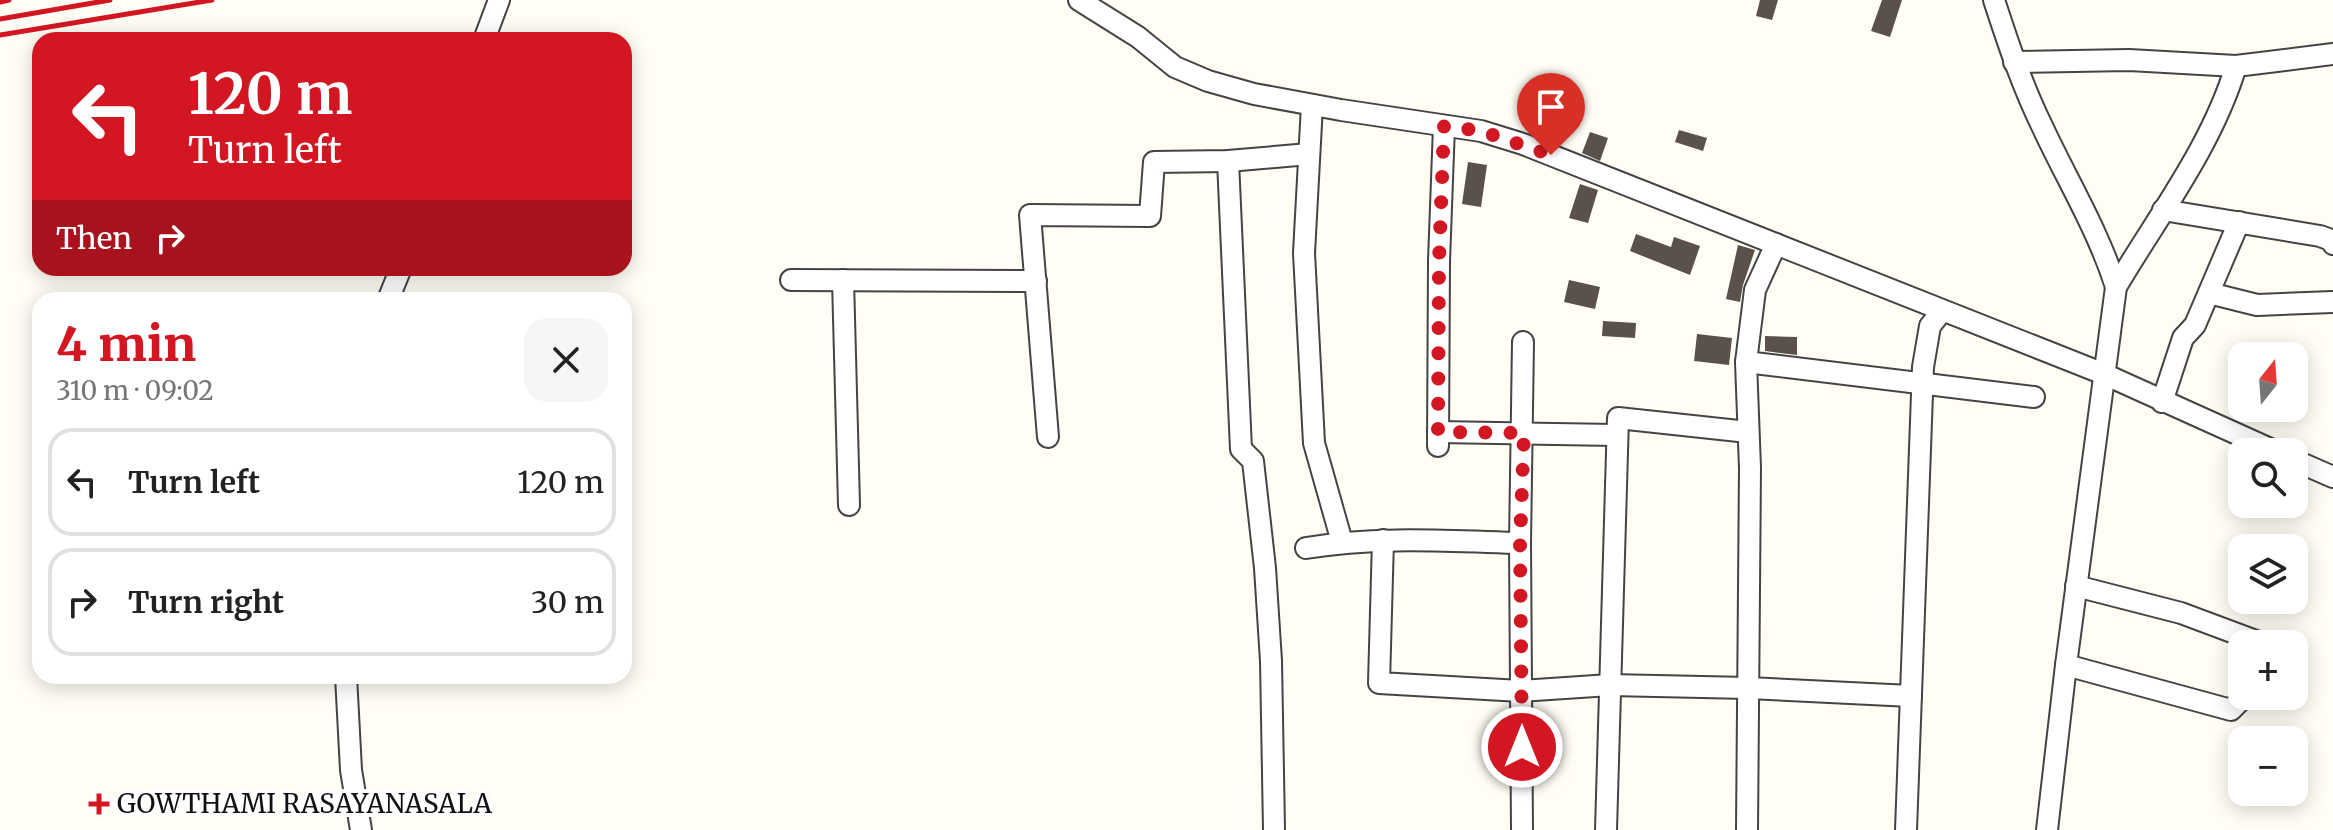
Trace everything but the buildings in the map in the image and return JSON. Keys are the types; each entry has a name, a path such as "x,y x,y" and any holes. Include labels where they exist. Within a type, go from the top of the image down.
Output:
{"street":[{"path":"487,32 499,0"},
{"path":"1079,0 1138,37 1175,67 1208,81 1312,105 1481,131 1523,144 2104,374 2245,438"},
{"path":"1994,0 2014,62 2041,125 2097,237 2116,287"},
{"path":"2014,62 2129,60 2236,66 2333,54"},
{"path":"2047,830 2116,287 2226,100 2236,66"},
{"path":"1312,105 1304,253 1314,443 1342,542"},
{"path":"1444,126 1439,261 1438,439 1524,433 1616,435"},
{"path":"1048,437 1030,215 1150,216 1154,162 1228,161 1309,154"},
{"path":"1228,161 1241,449 1253,461 1265,568 1271,661 1274,830"},
{"path":"2163,210 2320,236 2333,244"},
{"path":"2162,402 2183,338 2195,325 2239,222"},
{"path":"1747,830 1746,362 1755,290 1776,244"},
{"path":"791,280 1036,281"},
{"path":"843,280 849,505"},
{"path":"2209,293 2257,305 2333,302"},
{"path":"1906,830 1923,383 1930,326 1942,311"},
{"path":"1522,830 1520,543 1523,342"},
{"path":"1746,362 2034,397"},
{"path":"1606,830 1618,418 1748,432"},
{"path":"2308,466 2333,477"},
{"path":"1383,540 1379,683 1521,691 1610,685 1911,696"},
{"path":"1306,548 1383,540 1520,543"},
{"path":"2076,586 2181,613 2228,631"},
{"path":"2066,665 2228,709"},
{"path":"346,684 351,770 361,830"}],"railway":[{"path":"0,2 9,0"},
{"path":"0,19 110,0"},
{"path":"0,35 212,0"}],"place":[{"name":"GOWTHAMI RASAYANASALA","path":"99,804"}],"route":[{"path":"1522,747 1520,543 1524,433 1438,432 1444,126 1481,131 1551,155"}]}
